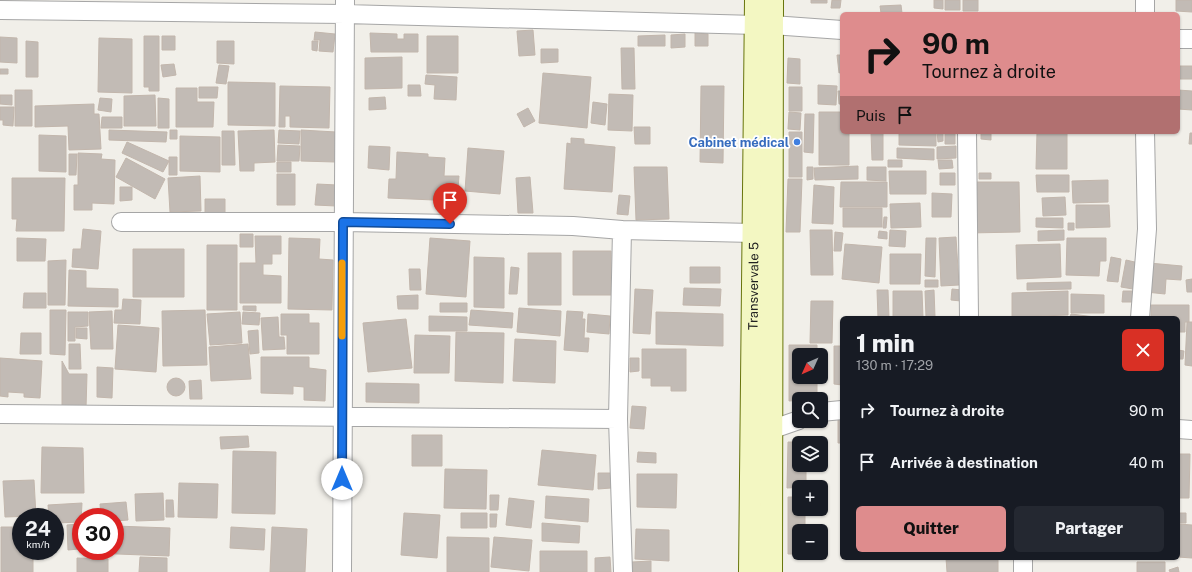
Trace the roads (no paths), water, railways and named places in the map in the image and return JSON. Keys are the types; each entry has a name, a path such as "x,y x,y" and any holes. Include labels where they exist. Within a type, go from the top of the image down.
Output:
{"main road":[{"name":"Transvervale 5","path":"756,0 764,25 773,429 771,572"},
{"name":"Transvervale 5","path":"750,572 753,232 764,25 772,0"}],"street":[{"path":"1145,12 1146,0"},
{"path":"342,572 345,7"},
{"path":"0,10 345,7 764,25 840,30"},
{"path":"1180,39 1192,40"},
{"path":"966,134 969,316"},
{"path":"1140,316 1147,229 1145,134"},
{"path":"121,222 343,222 573,226 622,230 753,232"},
{"path":"622,230 618,419 623,572"},
{"path":"828,411 840,410"},
{"path":"0,414 618,419"},
{"path":"773,429 792,422"},
{"path":"1180,429 1192,430"},
{"path":"1023,560 1023,572"}],"place":[{"name":"Cabinet médical","path":"797,142"}]}
